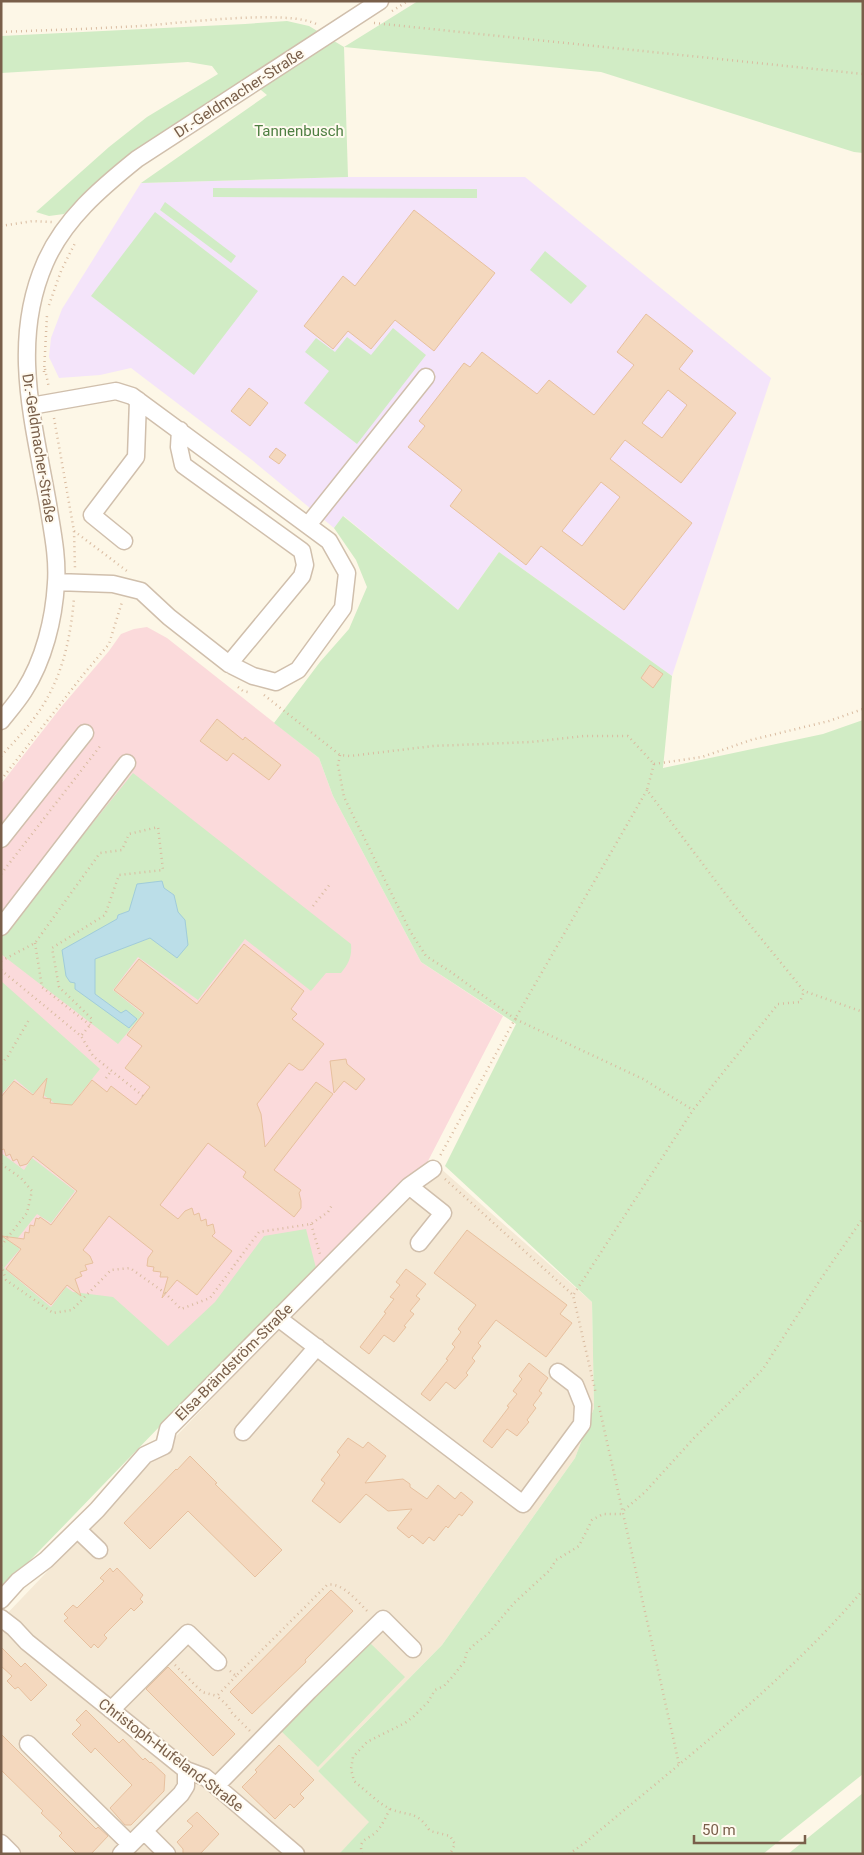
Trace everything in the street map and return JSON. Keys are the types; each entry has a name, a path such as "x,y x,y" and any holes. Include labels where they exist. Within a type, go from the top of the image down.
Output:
{"street":[{"name":"Dr.-Geldmacher-Straße","path":"1,721 25,690 40,658 51,624 56,582 54,541 26,371 26,332 32,299 45,262 69,223 100,189 137,159 331,34 384,8"},
{"path":"308,525 426,377"},
{"path":"31,406 116,391 132,396 329,541 347,573 342,608 298,670 276,682 252,676 229,664 169,617 141,591 113,584 56,582"},
{"path":"124,541 92,515 136,457 138,400"},
{"path":"180,430 179,447 183,465 302,552 305,565 302,576 229,664"},
{"path":"1,839 86,733"},
{"path":"1,927 127,763"},
{"name":"Elsa-Brändström-Straße","path":"1,1600 18,1581 46,1560 78,1530 145,1455 164,1446 168,1428 409,1186 433,1169"},
{"path":"409,1186 443,1213 419,1243"},
{"path":"278,1318 524,1504 582,1424 583,1405 574,1385 558,1372"},
{"path":"243,1432 317,1348"},
{"path":"78,1530 99,1550"},
{"name":"Christoph-Hufeland-Straße","path":"1,1618 27,1642 111,1710 186,1770 216,1786 296,1854"},
{"path":"216,1786 383,1619 413,1649"},
{"path":"111,1710 188,1633 218,1662"},
{"path":"28,1744 126,1849 181,1794 186,1786 186,1770"},
{"path":"144,1831 167,1854"},
{"path":"1,1843 12,1854"}],"path":[{"path":"384,8 408,1"},
{"path":"1,32 283,17 311,20 331,34"},
{"path":"367,28 381,18"},
{"path":"374,23 863,74"},
{"path":"1,226 33,221 69,223"},
{"path":"1,780 83,674 109,644 127,586 128,574 126,569 74,531 45,368 48,310 61,271 78,237"},
{"path":"42,375 45,368"},
{"path":"252,676 262,694 340,755 350,756 433,746 531,742 584,736 628,736 654,764"},
{"path":"1,756 25,729 45,701"},
{"path":"654,764 702,756 751,740 828,721 863,709"},
{"path":"1,874 102,745"},
{"path":"340,755 338,765 344,797 406,922 426,956 515,1019 642,1079 693,1110"},
{"path":"654,764 647,790 515,1019 433,1169 573,1295 624,1512 679,1764"},
{"path":"647,790 733,904 804,991 863,1012"},
{"path":"1,961 35,944 100,853 122,850 129,834 158,827 163,870 119,875 105,915 52,948 59,987 92,1019 90,1025 81,1036"},
{"path":"313,906 330,884"},
{"path":"35,944 42,987 90,1025"},
{"path":"1,970 81,1036 93,1056 143,1096"},
{"path":"573,1295 693,1110 778,1004 800,1002 804,991"},
{"path":"1,1064 8,1056 30,1018"},
{"path":"106,1078 111,1071"},
{"path":"1,1164 21,1178 32,1191 27,1213 1,1246"},
{"path":"1,1265 6,1280 52,1313 72,1310 111,1270 130,1268 182,1309 210,1298 259,1232 311,1224 328,1212 332,1205"},
{"path":"450,1854 455,1844 450,1836 430,1832 422,1820 413,1814 400,1813 390,1809 380,1803 354,1780 351,1770 353,1756 367,1742 405,1723 414,1716 428,1702 435,1690 444,1686 453,1676 464,1662 467,1652 476,1642 488,1634 514,1603 550,1570 556,1560 579,1546 592,1520 603,1514 624,1512 763,1369 820,1280 863,1218"},
{"path":"311,1224 325,1270"},
{"path":"1,1237 8,1237"},
{"path":"217,1696 326,1585 332,1584 342,1588 380,1622"},
{"path":"569,1854 586,1842 752,1703 835,1622 863,1590"},
{"path":"165,1656 202,1692 217,1696 260,1741"},
{"path":"218,1662 223,1663 236,1676"},
{"path":"362,1854 361,1846 366,1837 376,1832 390,1809"}],"shaded area":[{"path":"348,177 525,177 771,378 672,676 499,552 458,610 344,516 334,528 252,460 131,368 100,375 59,378 49,357 51,338 62,309 141,183"},
{"path":"147,627 167,638 319,758 333,796 421,962 503,1016 428,1161 328,1258 163,1425 1,1299 1,784 121,634"},
{"path":"439,1167 592,1302 594,1408 575,1458 442,1645 318,1771 370,1822 339,1854 1,1854 1,1620 409,1192"}],"green space":[{"path":"418,1 863,1 863,153 854,152 601,72 344,47"},
{"name":"Tannenbusch","path":"287,21 309,26 344,47 348,177 141,183 267,95 249,80 134,152 95,183 64,214 49,216 36,212 109,147 147,117 218,74 212,66 188,62 1,73 1,36"},
{"path":"213,188 477,189 477,198 213,197"},
{"path":"165,202 236,256 231,263 160,210"},
{"path":"155,212 258,291 194,375 91,296"},
{"path":"545,251 587,286 571,304 530,270"},
{"path":"393,328 426,355 357,444 304,403 329,371 305,352 316,338 335,352 347,337 371,355"},
{"path":"343,516 458,610 499,552 672,676 663,768 823,734 863,720 863,1774 763,1854 339,1854 369,1822 318,1771 442,1645 575,1458 594,1408 592,1302 445,1166 516,1024 421,962 333,796 319,758 274,723 320,662 349,629 367,587 356,560 334,528"},
{"path":"133,773 351,944 351,953 341,973 326,973 311,991 245,939 198,1000 138,957 113,990 143,1014 118,1044 1,954 1,937","holes":["164,888 174,895 178,912 177,958 150,938 95,959 95,994 121,1013 136,1018 129,1028 74,982 118,915 129,911"]},
{"path":"1,981 100,1069 66,1112 37,1090 33,1094 15,1079 1,1095"},
{"path":"1,1153 24,1170 32,1158 75,1191 51,1223 37,1214 13,1244 20,1249 4,1268 51,1307 66,1287 73,1292 113,1297 168,1346 215,1302 264,1236 306,1229 316,1268 1,1590"},
{"path":"367,1640 405,1677 318,1767 279,1729"},
{"path":"863,1793 863,1854 788,1854"}],"water":[{"path":"162,881 164,888 174,895 178,912 185,920 188,945 177,958 150,938 95,959 95,994 121,1013 126,1010 137,1019 129,1028 75,989 75,983 70,982 66,976 62,950 117,919 118,915 129,911 137,884"}],"building":[{"path":"414,210 495,273 434,351 395,320 371,349 348,331 333,349 304,326 343,276 355,286"},
{"path":"646,314 693,351 679,369 736,413 681,483 625,440 610,459 692,523 624,610 541,546 526,565 450,506 462,490 408,447 425,426 419,421 464,363 470,367 482,352 537,394 549,380 594,415 634,365 617,352","holes":["668,390 687,405 662,438 642,423","601,482 620,497 582,546 562,531"]},
{"path":"249,388 268,403 250,426 231,411"},
{"path":"276,448 286,455 279,464 269,457"},
{"path":"650,665 663,674 653,688 641,678"},
{"path":"217,719 243,740 245,737 281,765 269,780 233,753 227,761 200,741"},
{"path":"244,944 304,991 291,1009 297,1014 292,1019 324,1044 303,1070 299,1070 289,1063 257,1104 261,1114 265,1147 316,1082 333,1094 274,1170 301,1190 299,1193 301,1208 294,1217 243,1177 246,1172 208,1143 160,1205 178,1219 185,1211 192,1208 194,1215 199,1213 201,1221 206,1219 207,1226 213,1224 215,1233 212,1236 232,1251 197,1295 177,1280 162,1298 168,1277 160,1277 161,1272 153,1271 154,1267 147,1266 148,1258 153,1251 109,1216 83,1250 90,1256 93,1263 85,1265 87,1270 80,1272 82,1276 75,1279 81,1296 67,1285 51,1305 6,1269 21,1249 2,1236 24,1239 25,1232 29,1233 30,1225 34,1226 36,1218 39,1219 40,1217 51,1225 77,1191 33,1156 27,1164 20,1166 17,1159 13,1161 10,1154 6,1156 4,1149 1,1150 1,1097 14,1081 33,1095 47,1078 43,1098 51,1099 50,1103 72,1105 92,1080 107,1092 111,1086 136,1105 150,1087 125,1068 142,1046 127,1035 144,1013 114,990 139,959 197,1004"},
{"path":"346,1059 347,1064 365,1079 356,1090 344,1081 334,1093 330,1061"},
{"path":"467,1230 567,1305 560,1314 572,1323 546,1357 496,1320 478,1343 481,1346 472,1358 475,1361 466,1373 468,1375 455,1389 446,1382 430,1401 421,1394 448,1360 446,1359 455,1347 452,1344 461,1332 458,1329 476,1305 434,1273"},
{"path":"406,1269 426,1284 416,1296 420,1299 410,1311 414,1314 394,1342 384,1335 369,1354 360,1347 386,1313 384,1312 394,1299 390,1297 400,1285 396,1282"},
{"path":"529,1363 548,1378 539,1391 542,1393 533,1405 536,1408 527,1420 529,1422 517,1436 507,1429 492,1448 483,1441 517,1394 513,1391 522,1379 519,1376"},
{"path":"348,1438 363,1448 368,1442 386,1456 365,1483 403,1479 410,1484 410,1487 427,1499 438,1485 455,1499 461,1492 473,1502 462,1516 459,1514 448,1528 446,1526 434,1541 429,1537 423,1544 412,1535 409,1538 397,1528 412,1509 388,1511 366,1494 340,1523 312,1501 325,1483 321,1480 340,1455 337,1452"},
{"path":"190,1456 217,1483 215,1484 282,1550 255,1577 188,1511 150,1549 124,1523"},
{"path":"110,1568 113,1572 117,1568 143,1595 140,1599 143,1602 134,1611 131,1608 104,1635 107,1638 98,1648 94,1644 91,1648 64,1621 68,1618 64,1614 73,1605 77,1608 104,1581 100,1578"},
{"path":"331,1590 353,1611 305,1660 306,1662 252,1714 230,1692"},
{"path":"1,1647 21,1667 25,1663 47,1685 31,1701 18,1687 15,1689 7,1681 12,1676 1,1666"},
{"path":"168,1667 235,1734 213,1756 146,1689"},
{"path":"86,1710 119,1743 123,1739 143,1760 145,1758 151,1762 165,1775 164,1791 131,1825 125,1825 110,1808 132,1785 95,1748 91,1753 72,1734 81,1725 76,1720"},
{"path":"1,1734 96,1829 98,1827 108,1836 91,1854 77,1854 59,1836 62,1833 41,1813 43,1811 1,1770"},
{"path":"279,1745 314,1780 300,1794 304,1798 294,1808 290,1804 275,1819 242,1787"},
{"path":"197,1812 219,1834 200,1854 183,1854 183,1849 177,1842 193,1826 187,1821"}]}
